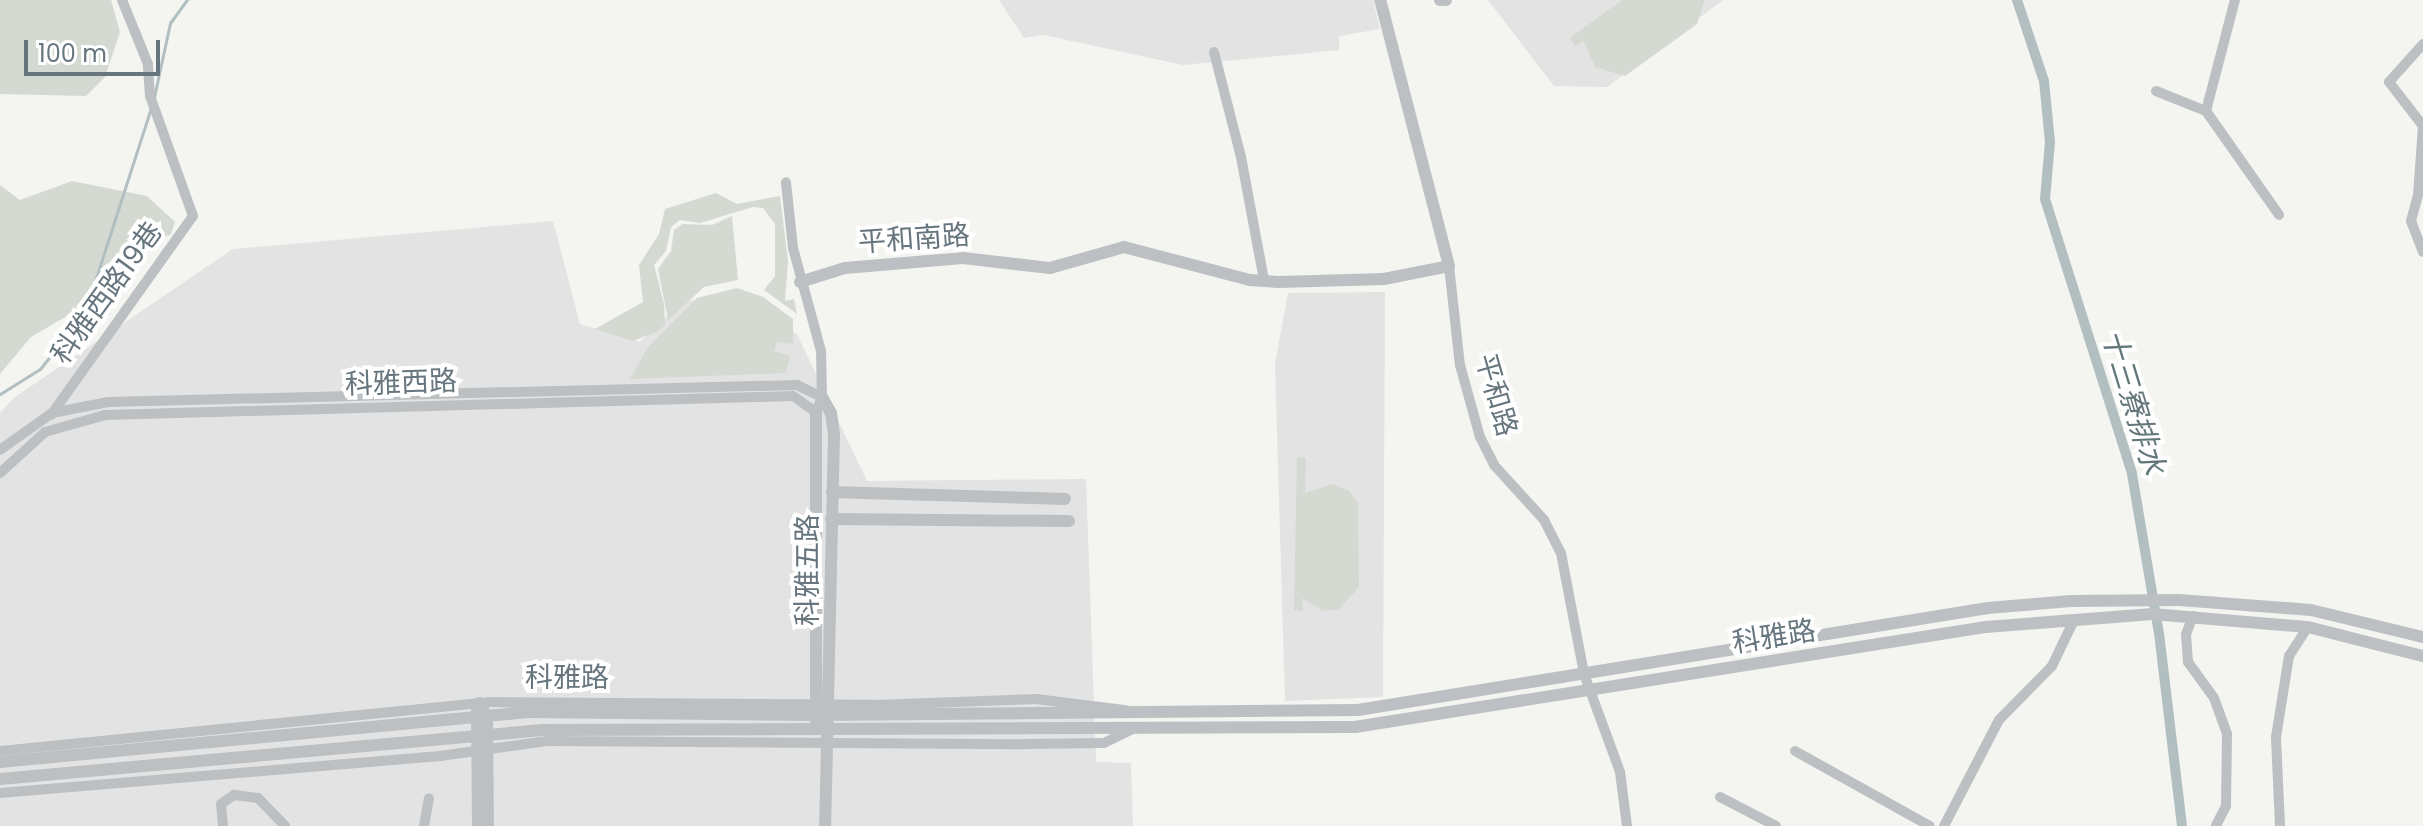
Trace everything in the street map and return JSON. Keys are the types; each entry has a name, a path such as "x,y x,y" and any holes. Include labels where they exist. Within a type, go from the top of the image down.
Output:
{"street":[{"name":"科雅西路19巷","path":"45,432 52,413 193,216 153,100 148,64 122,0"},
{"name":"平和路","path":"1380,0 1449,266 1460,365 1480,437 1494,465 1544,520 1561,553 1584,674 1620,772 1627,826"},
{"path":"1440,0 1446,0"},
{"path":"2206,111 2235,0"},
{"path":"2423,44 2389,82 2423,126 2422,164 2411,221 2423,252"},
{"path":"1214,52 1241,157 1264,280"},
{"path":"2156,91 2206,111 2279,215"},
{"path":"786,182 800,282 821,351 822,397 816,412"},
{"name":"平和南路","path":"800,282 845,268 963,258 1050,268 1124,247 1264,280 1384,279 1449,266"},
{"name":"科雅西路","path":"0,450 52,413 108,402 797,385 822,397"},
{"name":"科雅西路","path":"0,473 45,432 105,415 793,396 816,412"},
{"name":"科雅五路","path":"822,397 831,413 834,435 823,716"},
{"name":"科雅五路","path":"816,412 825,826"},
{"path":"832,492 1065,499"},
{"path":"831,519 1069,521"},
{"name":"科雅路","path":"0,762 528,712 823,716 1358,710 1988,608 2179,600 2311,610 2423,637"},
{"name":"科雅路","path":"0,751 479,703 1131,730 1355,727 1986,627 2152,614 2308,627 2423,656"},
{"path":"2193,616 2186,634 2188,662 2214,698 2227,734 2226,806 2216,826"},
{"path":"1944,826 1999,720 2052,666 2074,620"},
{"path":"2280,826 2276,737 2289,656 2308,627"},
{"path":"479,703 488,826"},
{"name":"科雅路","path":"0,793 482,742 543,730 823,716"},
{"name":"科雅路","path":"0,779 482,742 824,745 1104,743 1131,730"},
{"path":"478,826 482,742"},
{"path":"1795,751 1930,826"},
{"path":"223,826 221,804 234,795 258,798 285,826"},
{"path":"1720,797 1776,826"},
{"path":"424,826 429,798"}],"shaded area":[{"path":"0,0 111,0 120,32 105,77 86,96 0,94"},
{"path":"999,0 1373,0 1380,29 1339,36 1339,50 1183,65 1044,35 1024,38"},
{"path":"1488,0 1723,0 1607,87 1554,86"},
{"path":"1622,0 1704,1 1697,24 1625,76 1595,67 1584,41 1575,46 1570,38"},
{"path":"72,181 147,196 175,222 171,234 150,244 84,306 31,337 0,374 0,185 20,200"},
{"path":"716,193 737,204 780,196 788,262 785,301 794,299 797,314 764,290 775,276 775,224 763,208 753,207 700,223 680,220 671,227 666,251 654,265 664,304 665,325 658,331 633,341 595,329 643,302 639,265 659,234 665,209"},
{"path":"732,216 738,280 704,287 668,320 658,269 671,251 674,230 682,224 712,225"},
{"path":"553,221 580,324 640,342 682,302 734,294 797,334 867,481 1086,479 1096,762 1131,763 1133,826 0,826 0,413 15,397 233,249"},
{"path":"737,288 763,297 793,319 793,344 777,342 774,351 790,356 786,373 630,379 648,347 697,298"},
{"path":"1385,292 1383,697 1285,701 1275,364 1288,293"},
{"path":"1297,457 1306,458 1305,493 1333,484 1349,491 1358,503 1359,587 1339,609 1323,611 1302,598 1303,611 1294,610"}],"waterway":[{"path":"154,97 170,23 187,0"},
{"name":"十三寮排水","path":"2017,0 2044,81 2050,142 2045,199 2132,474 2159,633 2182,826"},
{"path":"0,394 40,369 85,312 151,108"}]}
